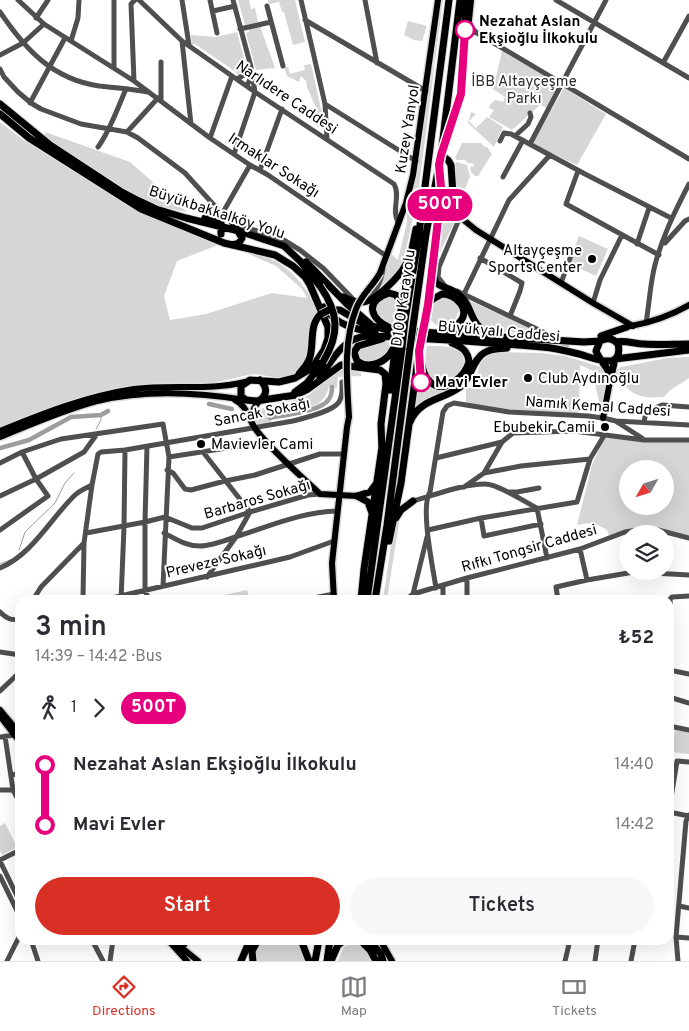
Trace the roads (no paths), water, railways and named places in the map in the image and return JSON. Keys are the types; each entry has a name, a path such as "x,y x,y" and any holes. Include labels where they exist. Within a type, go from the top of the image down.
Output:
{"highway":[{"name":"D100 Karayolu","path":"402,319 424,201 449,0"},
{"name":"D100 Karayolu","path":"378,595 426,234 441,155 460,0"},
{"path":"456,209 452,194 452,166 441,155 461,94 466,0"},
{"name":"Büyükbakkalköy Yolu","path":"0,104 50,145 120,191 156,209 223,230 239,231 275,241 291,251 320,286 330,302 335,318 334,337 323,362 307,383 295,392 283,397"},
{"name":"Büyükbakkalköy Yolu","path":"0,114 29,138 129,202 148,212 232,245 275,255 293,266 310,285"},
{"path":"378,595 401,483 407,429 428,305 441,187 439,165"},
{"path":"340,296 356,302 369,300 402,271 411,248 424,201"},
{"path":"439,212 442,206 447,203 452,204 456,209"},
{"path":"171,213 215,220 222,214"},
{"path":"222,214 224,242"},
{"path":"232,245 236,245 241,241 241,234 234,223"},
{"path":"396,340 358,346 354,352 355,359 358,363 365,365 380,362 390,355 396,340 402,319 411,248"},
{"path":"291,251 311,267 375,327"},
{"path":"432,272 436,283 459,295 475,323 480,328 499,336"},
{"path":"310,285 328,314 338,321 351,327 396,340"},
{"path":"310,285 326,323 328,338 324,350 316,363 307,372 295,378 279,382 250,380 241,386 240,392 246,400 296,395 314,385 341,365 383,371 386,377 386,384 381,424 382,451"},
{"path":"396,340 375,318 372,311 373,305 384,295 394,294 399,300 402,319"},
{"path":"428,305 437,295 446,294 458,300 464,314 459,324 449,329 430,332"},
{"name":"Büyükyalı Caddesi","path":"295,378 309,358 315,320 329,310 340,310 362,323 375,327 396,340 442,340 554,349 607,361 615,358 689,350"},
{"path":"584,342 630,326"},
{"path":"616,342 630,326"},
{"name":"Büyükyalı Caddesi","path":"396,340 430,332 584,342 600,341"},
{"path":"314,385 338,351 351,340 366,336 396,340"},
{"path":"611,376 596,351 600,341 608,338 616,342 623,341 633,344 689,344"},
{"name":"D100 Karayolu","path":"368,595 396,340"},
{"path":"362,595 396,340"},
{"path":"419,351 424,373 430,382 442,386 452,383 464,372 469,360 463,348 442,340"},
{"path":"611,376 619,350 616,342"},
{"path":"407,429 412,417 423,404 461,387 482,354 492,350 530,347"},
{"path":"611,376 614,369 625,360 640,356"},
{"path":"260,380 265,386 266,391 264,397 260,400"},
{"path":"357,496 370,492 377,482"},
{"path":"393,523 401,510 414,501 404,495 401,483"},
{"path":"357,496 368,502 372,516"},
{"path":"241,961 248,945"},
{"path":"253,961 252,951 255,945"},
{"path":"303,945 309,961"},
{"path":"315,961 318,945"},
{"path":"329,961 330,945"},
{"path":"329,961 338,945"},
{"path":"365,945 376,961"},
{"path":"373,945 381,954 383,961"}],"main road":[{"name":"Kuzey Yanyol","path":"334,595 332,563 349,417 348,348 351,325 356,306 375,283 380,273 406,203 416,161 438,0"},
{"path":"465,30 469,20 471,0"},
{"path":"456,209 460,216 489,238 630,326 675,314 689,305"},
{"path":"603,418 611,376"},
{"path":"0,431 51,410 98,396 135,388 223,386 245,382"},
{"path":"0,437 53,415 90,403 116,398 163,393 218,395 246,400"},
{"path":"218,395 242,404 254,427 266,442 320,494"},
{"path":"254,427 251,414 260,400"},
{"name":"Barbaros Sokağı","path":"320,494 357,496"},
{"path":"0,710 15,730"},
{"path":"0,716 15,731"},
{"path":"172,945 187,961"},
{"path":"180,945 198,961"},
{"path":"383,945 393,960"}],"street":[{"name":"Irmaklar Sokağı","path":"18,0 44,24 152,92 190,124 385,256"},
{"path":"36,18 48,0"},
{"path":"71,41 78,18 79,0"},
{"path":"114,0 114,68"},
{"path":"134,81 131,4 137,0"},
{"name":"Narlıdere Caddesi","path":"137,0 182,41 394,184 398,190 395,210 398,222"},
{"path":"182,0 189,45"},
{"path":"210,0 217,33"},
{"path":"233,0 254,78 255,92 234,154"},
{"path":"301,0 325,104 327,139"},
{"path":"365,0 377,63"},
{"path":"556,0 689,78"},
{"path":"530,144 606,0"},
{"path":"213,11 234,6"},
{"path":"267,6 283,66"},
{"path":"0,12 23,44 50,68 81,82 152,92"},
{"path":"663,63 689,16"},
{"path":"305,20 426,91"},
{"path":"469,20 477,33"},
{"path":"240,29 271,22"},
{"path":"0,56 23,44 44,24"},
{"path":"465,30 477,33 689,159"},
{"path":"30,102 65,38"},
{"path":"182,41 190,124"},
{"path":"210,138 235,78 246,72 248,60"},
{"path":"247,86 250,79 248,60"},
{"path":"127,132 160,99 161,62"},
{"path":"0,69 4,77 30,102 41,109 70,120 127,132 186,173 222,214 234,223 282,239 295,247 323,268 347,295 357,300 367,298 377,287 382,279 385,256"},
{"path":"98,147 106,137 126,88"},
{"path":"325,104 416,161"},
{"path":"260,170 282,109"},
{"path":"515,136 530,122 532,117 530,113"},
{"path":"500,141 505,132 515,136 578,171 671,218"},
{"path":"503,176 523,140"},
{"path":"464,294 489,238 514,193 550,155"},
{"path":"222,214 250,165"},
{"path":"578,171 566,204 659,255"},
{"path":"646,323 654,270 671,218 689,184"},
{"path":"228,206 229,215 234,223"},
{"path":"637,244 649,208"},
{"path":"460,216 438,267 438,274 443,285 560,340"},
{"path":"662,246 689,219"},
{"path":"593,303 600,280 622,235"},
{"path":"561,283 573,250"},
{"path":"480,258 522,283 510,316"},
{"name":"Sancak Sokağı","path":"92,485 98,454 101,452 125,450 293,421 319,414 337,405 342,396 342,382"},
{"name":"Namık Kemal Caddesi","path":"436,458 443,412 447,406 454,403 509,412 689,425"},
{"path":"644,422 646,412 662,405 689,407"},
{"path":"616,421 644,440"},
{"path":"0,463 22,452 62,439 163,424 168,457 162,586"},
{"path":"484,473 502,442 512,432 574,431 644,440 689,440"},
{"path":"0,496 84,452 97,434"},
{"path":"428,532 481,518 577,502 590,459 604,434"},
{"path":"168,457 266,442"},
{"path":"436,588 428,532 426,498 430,492 436,458 502,442"},
{"path":"147,446 145,522 145,590 147,595"},
{"path":"121,595 125,450"},
{"path":"0,530 48,496 22,452"},
{"path":"203,452 250,512 236,537 206,577"},
{"path":"167,470 173,473 188,490 255,475 320,454 344,454"},
{"path":"464,487 484,473 520,466 590,459"},
{"path":"414,501 464,487 486,484 506,492 537,508 547,558"},
{"path":"83,595 84,543 92,485"},
{"path":"0,568 9,564 33,543 76,494 92,485"},
{"path":"506,492 539,488"},
{"name":"Barbaros Sokağı","path":"165,517 192,528 202,528 308,495 320,494"},
{"path":"164,533 186,544 201,546 236,537 298,516 316,512 337,511"},
{"path":"86,532 165,517"},
{"path":"481,518 484,536 541,524"},
{"path":"414,595 428,532"},
{"name":"Rıfkı Tongsir Caddesi","path":"419,595 467,578 580,549 619,534"},
{"name":"Rıfkı Tongsir Caddesi","path":"674,535 689,538"},
{"name":"Preveze Sokağı","path":"130,595 290,557 334,541"},
{"path":"36,595 41,587 84,543"},
{"path":"580,549 587,580"},
{"path":"674,574 689,575"},
{"path":"557,595 556,587 619,575"},
{"path":"467,578 467,595"},
{"path":"443,585 443,595"},
{"path":"674,597 689,596"},
{"path":"0,612 7,618 15,620"},
{"path":"1,652 15,654"},
{"path":"674,671 689,674"},
{"path":"0,691 15,677"},
{"path":"674,698 689,703"},
{"path":"674,727 689,730"},
{"path":"15,735 2,737 15,794"},
{"path":"674,765 677,760 689,762"},
{"path":"11,776 15,774"},
{"path":"0,790 13,790"},
{"path":"674,812 689,815 686,821 676,936 678,961"},
{"path":"15,852 0,860 15,888"},
{"path":"0,876 15,907"},
{"path":"679,906 689,908"},
{"path":"676,936 689,938"},
{"path":"7,961 15,945"},
{"path":"33,945 38,961"},
{"path":"95,945 103,961"},
{"path":"110,961 112,945"},
{"path":"565,961 569,945"},
{"path":"595,961 597,945"},
{"path":"631,961 633,945"}],"waterway":[{"path":"509,341 567,345"},
{"path":"668,348 685,347"},
{"path":"270,418 318,407 329,399 332,387"},
{"path":"209,404 232,409"},
{"path":"0,448 29,440 71,417 101,415 108,411"},
{"path":"96,429 101,420 101,415"},
{"path":"19,550 25,532 55,503 65,483 74,473"},
{"path":"0,564 10,560"}],"place":[{"name":"Nezahat Aslan Ekşioğlu İlkokulu","path":"465,30"},
{"name":"Altayçeşme Sports Center","path":"592,259"},
{"name":"Club Aydınoğlu","path":"528,378"},
{"name":"Mavi Evler","path":"421,382"},
{"name":"Ebubekir Camii","path":"605,427"},
{"name":"Mavievler Cami","path":"201,444"}],"park label":[{"name":"İBB Altayçeşme Parkı","path":"524,90"}]}
